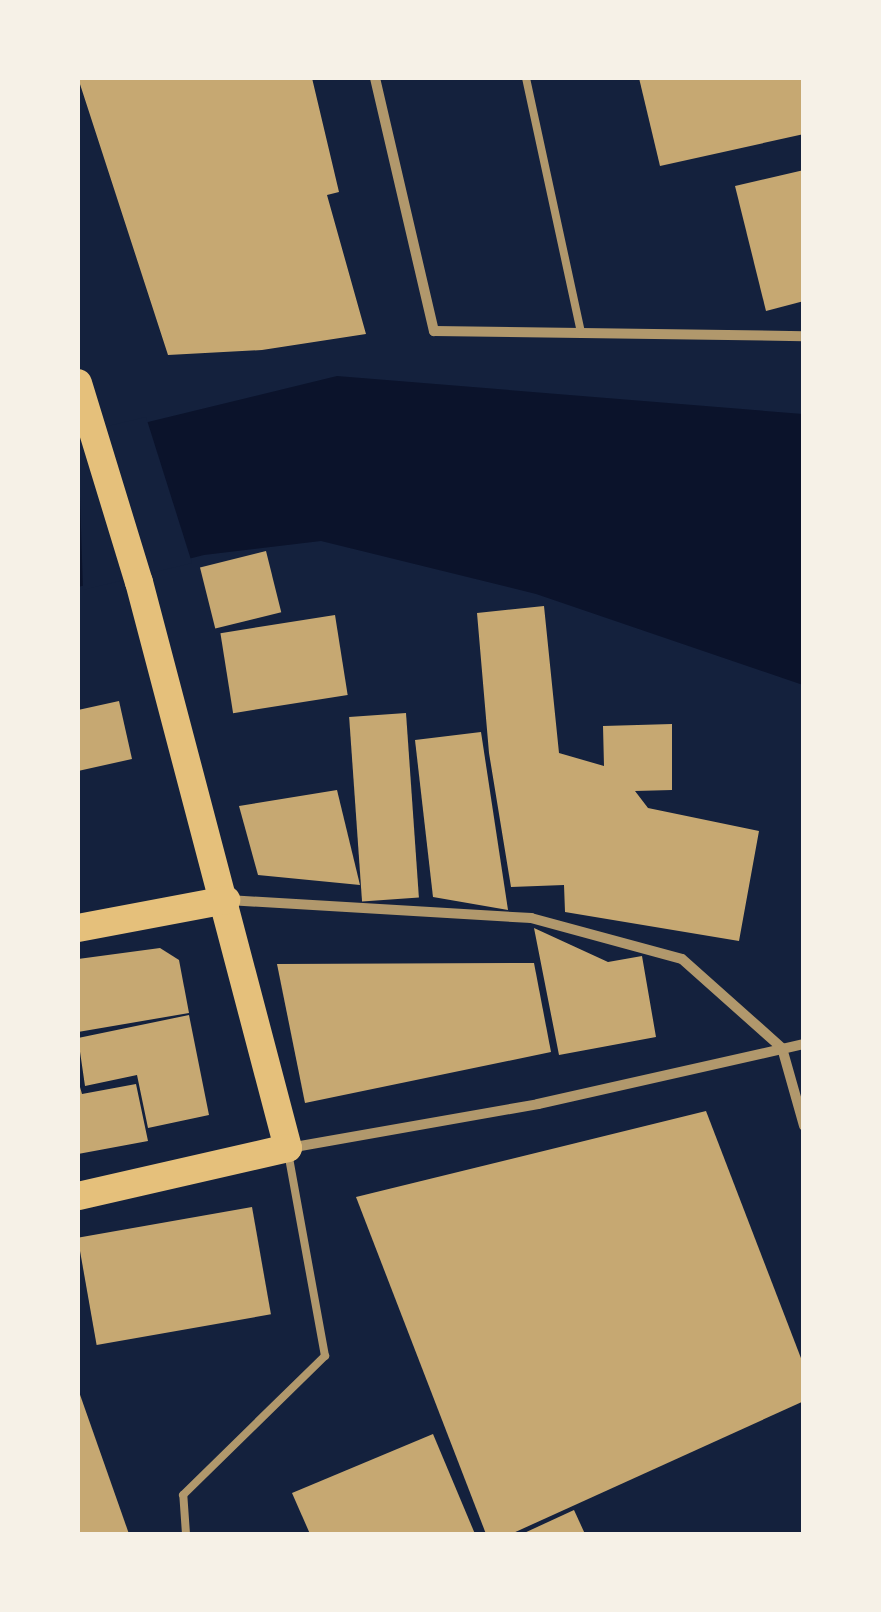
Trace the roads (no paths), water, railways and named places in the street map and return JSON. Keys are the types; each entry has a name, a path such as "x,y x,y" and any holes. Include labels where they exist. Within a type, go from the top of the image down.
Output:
{"highway":[{"path":"78,383 139,582 226,900 288,1148 78,1196"},
{"path":"78,928 226,900"}],"street":[{"path":"375,78 434,331 804,336"},
{"path":"226,900 550,923 682,959 782,1048 804,1126"},
{"path":"288,1148 538,1104 804,1044"}],"lane":[{"path":"526,78 582,333"},
{"path":"186,1534 183,1495 326,1356 288,1148"}],"water":[{"path":"337,376 803,414 803,685 536,594 321,541 204,555 78,587 78,439"}]}
